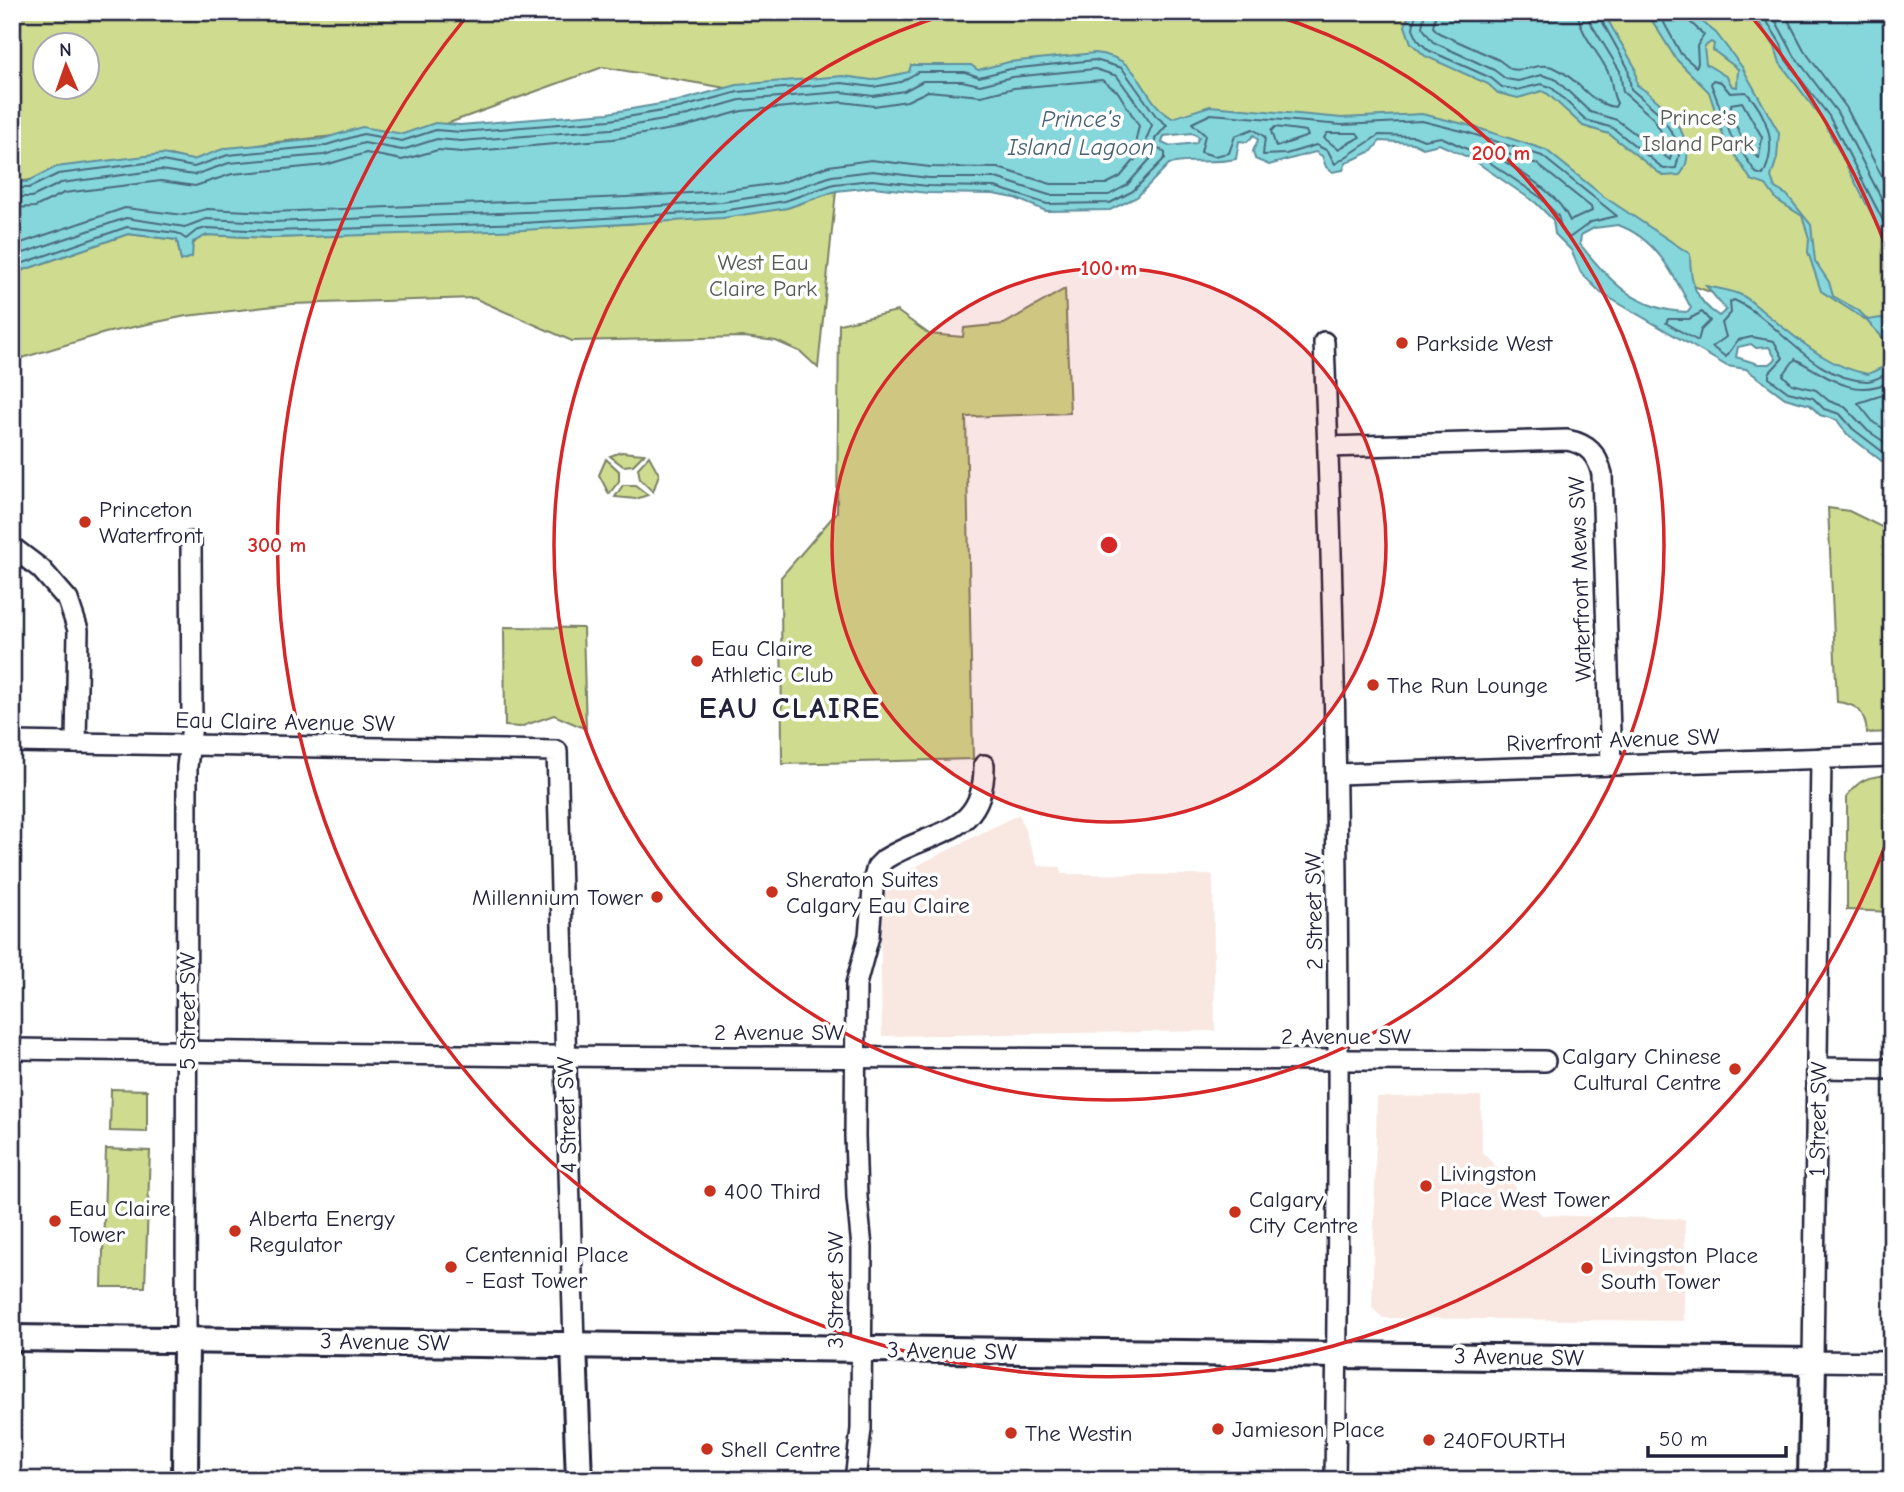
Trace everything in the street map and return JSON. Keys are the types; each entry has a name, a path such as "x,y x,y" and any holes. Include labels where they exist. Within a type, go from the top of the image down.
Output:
{"street":[{"name":"2 Street SW","path":"1324,342 1336,774 1338,1060 1335,1480"},
{"name":"Waterfront Mews SW","path":"1328,447 1567,440 1585,444 1591,450 1602,474 1611,765"},
{"name":"5 Street SW","path":"185,1480 187,767 192,725 191,542"},
{"path":"12,547 41,569 68,600 78,630 76,743"},
{"name":"Eau Claire Avenue SW","path":"12,742 557,751"},
{"name":"4 Street SW","path":"557,751 579,1480"},
{"name":"Riverfront Avenue SW","path":"1336,774 1892,756"},
{"name":"1 Street SW","path":"1811,1480 1821,758"},
{"name":"3 Street SW","path":"855,1480 861,1429 859,1348 862,1248 856,1160 856,984 869,936 877,867 895,853 951,829 967,818 983,795 984,765"},
{"name":"2 Avenue SW","path":"12,1048 565,1056 1545,1061"},
{"path":"1818,1068 1892,1069"},
{"name":"3 Avenue SW","path":"12,1338 186,1338 1892,1362"}],"shaded area":[{"path":"1019,814 1038,866 1061,867 1061,874 1213,875 1215,1031 882,1036 880,923 883,883"},
{"path":"1481,1096 1482,1152 1542,1215 1685,1219 1684,1321 1383,1318 1372,1308 1377,1097"}],"green space":[{"name":"Prince's Island Park","path":"12,12 1762,12 1892,237 1892,370 1869,379 1838,372 1749,306 1685,283 1659,243 1467,130 1192,127 755,93 603,67 402,140 362,133 268,143 194,161 170,155 53,169 24,181 12,181"},
{"name":"West Eau Claire Park","path":"836,191 818,368 801,352 776,341 744,337 572,341 474,298 292,304 186,316 105,333 12,361 12,274 128,234 177,240 181,260 199,237 207,235 272,238 628,224 787,208"},
{"path":"1065,289 1070,413 966,417 973,759 782,764 781,577 837,512 839,324 897,311 929,334 963,337 964,328 1004,324"},
{"path":"621,452 644,454 633,465 623,466 610,456"},
{"path":"649,456 659,474 653,492 640,479 638,468"},
{"path":"606,459 619,471 619,481 609,494 599,475"},
{"path":"623,485 635,485 648,495 636,499 615,497"},
{"path":"1828,508 1849,511 1892,532 1892,732 1867,733 1859,710 1837,702"},
{"path":"504,627 583,628 586,729 554,715 520,727 505,726"},
{"path":"1892,775 1892,912 1847,910 1847,796 1856,785 1866,779"},
{"path":"111,1089 147,1090 147,1132 110,1131"},
{"path":"106,1149 150,1151 145,1287 102,1287"}],"water":[{"path":"1410,12 1603,12 1635,67 1637,85 1668,112 1684,137 1686,163 1680,175 1663,176 1609,134 1583,126 1542,91 1518,98 1498,93 1488,84 1425,56 1411,43 1405,26"},
{"path":"1690,12 1716,33 1742,67 1779,133 1777,158 1771,177 1775,188 1787,195 1811,225 1815,261 1829,282 1833,296 1858,310 1868,320 1881,318 1892,321 1892,339 1886,341 1866,320 1821,291 1808,252 1809,238 1802,216 1777,200 1766,185 1751,180 1724,138 1709,92 1676,59 1651,19 1651,14","holes":["1711,42 1714,44 1713,50 1738,69 1737,87 1732,86 1727,77 1706,64 1704,47"]},
{"path":"1752,12 1892,12 1892,253 1823,120 1780,63 1775,47"},
{"name":"Prince's Island Lagoon","path":"1095,53 1111,56 1132,70 1161,110 1172,118 1210,106 1342,118 1422,114 1468,125 1546,150 1603,196 1690,254 1691,273 1699,297 1719,316 1726,310 1706,286 1727,290 1750,300 1801,341 1839,365 1868,374 1892,363 1892,469 1847,434 1837,420 1820,415 1810,405 1785,398 1746,369 1727,366 1601,293 1581,273 1571,250 1555,234 1553,220 1536,203 1472,159 1439,144 1423,148 1413,143 1380,141 1372,151 1346,163 1343,170 1332,172 1326,167 1322,156 1315,152 1269,165 1255,159 1253,151 1258,140 1254,135 1247,142 1239,141 1236,159 1169,164 1137,197 1110,210 1046,211 1015,198 993,194 928,193 873,187 836,191 787,208 723,218 523,230 272,238 207,235 193,242 192,257 181,261 177,240 128,234 12,274 12,181 27,182 56,167 162,154 193,160 226,148 322,139 362,127 403,134 435,123 460,125 608,113 678,101 737,85 843,76 872,80 909,72 911,65 971,65 978,70 1009,62","holes":["1192,133 1199,137 1196,143 1169,146 1162,143 1164,136","1618,225 1643,239 1670,271 1691,308 1688,312 1670,310 1639,300 1614,282 1580,244 1581,235 1594,228","1751,344 1756,348 1769,347 1776,359 1770,364 1758,364 1736,357 1738,347"]}],"place":[{"name":"Parkside West","path":"1402,343"},
{"name":"Princeton Waterfront","path":"85,522"},
{"name":"Eau Claire Athletic Club","path":"697,661"},
{"name":"The Run Lounge","path":"1373,685"},
{"name":"Sheraton Suites Calgary Eau Claire","path":"772,892"},
{"name":"Millennium Tower","path":"657,897"},
{"name":"Calgary Chinese Cultural Centre","path":"1735,1069"},
{"name":"Livingston Place West Tower","path":"1426,1186"},
{"name":"400 Third","path":"710,1191"},
{"name":"Calgary City Centre","path":"1235,1212"},
{"name":"Eau Claire Tower","path":"55,1221"},
{"name":"Alberta Energy Regulator","path":"235,1231"},
{"name":"Centennial Place - East Tower","path":"451,1267"},
{"name":"Livingston Place South Tower","path":"1587,1268"},
{"name":"Jamieson Place","path":"1218,1429"},
{"name":"The Westin","path":"1011,1433"},
{"name":"240FOURTH","path":"1429,1440"},
{"name":"Shell Centre","path":"707,1449"}],"district":[{"name":"EAU CLAIRE","path":"790,708"}]}
